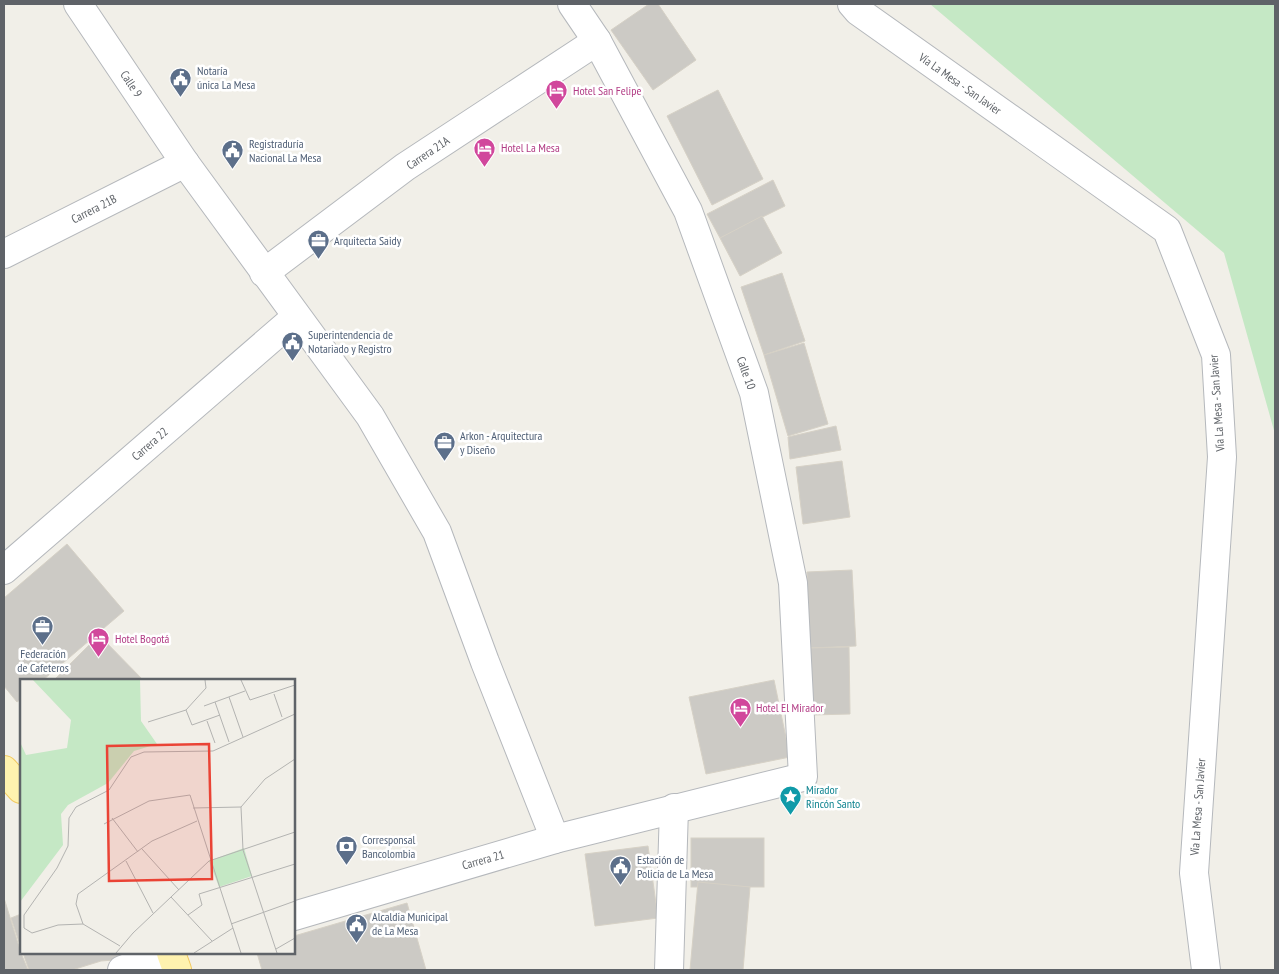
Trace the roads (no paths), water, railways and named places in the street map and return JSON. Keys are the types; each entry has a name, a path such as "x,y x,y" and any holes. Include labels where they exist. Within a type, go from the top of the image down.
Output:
{"main road":[{"path":"4,770 20,788"},
{"path":"170,954 177,970"}],"street":[{"name":"Calle 9","path":"78,4 184,163 370,416 437,532 485,662 555,839"},
{"name":"Calle 10","path":"572,4 597,41 688,211 754,393 793,583 803,777"},
{"name":"Vía La Mesa - San Javier","path":"852,4 858,12 1167,230 1216,355 1222,457 1194,873 1206,970"},
{"name":"Carrera 21A","path":"264,273 405,167 597,41"},
{"name":"Carrera 21B","path":"4,254 184,163"},
{"name":"Carrera 22","path":"4,570 296,317"},
{"name":"Carrera 21","path":"295,916 555,839 803,777"},
{"path":"669,970 674,808"},
{"path":"122,970 167,954"}],"place":[{"name":"Notaría única La Mesa","path":"181,97"},
{"name":"Hotel San Felipe","path":"557,110"},
{"name":"Hotel La Mesa","path":"485,167"},
{"name":"Registraduría Nacional La Mesa","path":"233,170"},
{"name":"Arquitecta Saidy","path":"318,260"},
{"name":"Superintendencia de Notariado y Registro","path":"292,361"},
{"name":"Arkon - Arquitectura y Diseño","path":"444,462"},
{"name":"Federación de Cafeteros","path":"43,646"},
{"name":"Hotel Bogotá","path":"99,658"},
{"name":"Hotel El Mirador","path":"740,727"},
{"name":"Mirador Rincón Santo","path":"790,816"},
{"name":"Corresponsal Bancolombia","path":"346,866"},
{"name":"Estación de Policía de La Mesa","path":"621,886"},
{"name":"Alcaldia Municipal de La Mesa","path":"356,943"}]}
